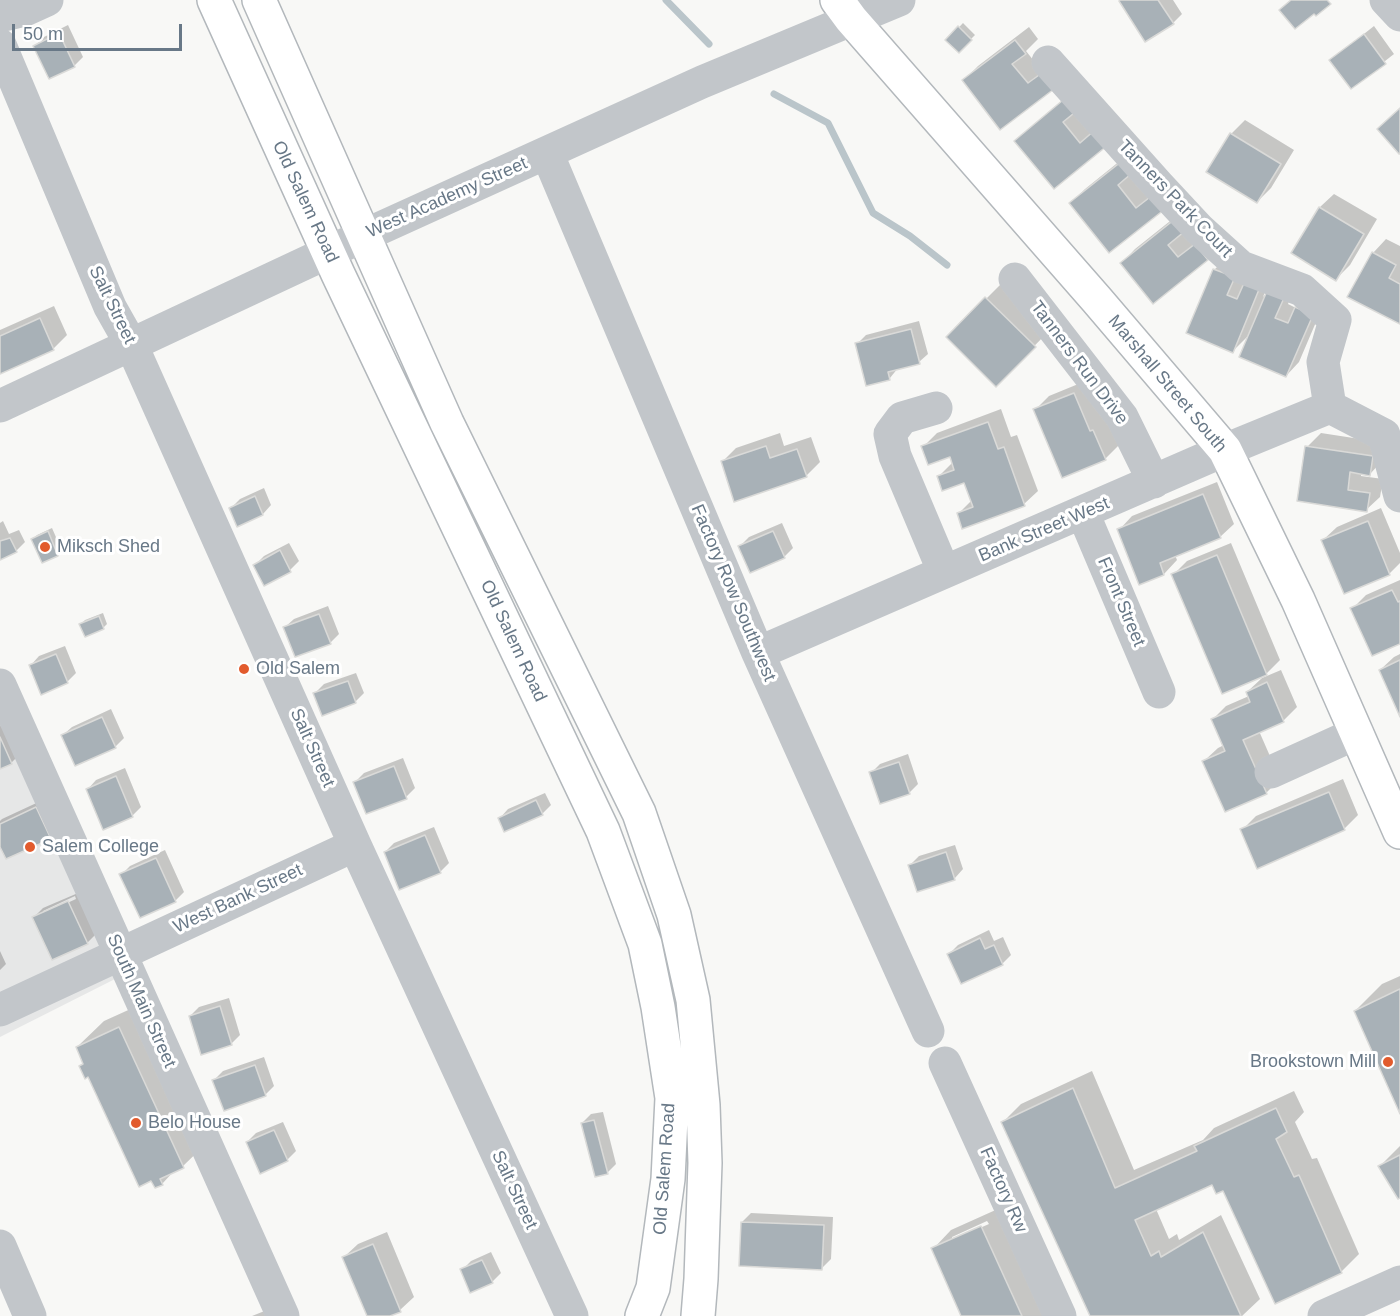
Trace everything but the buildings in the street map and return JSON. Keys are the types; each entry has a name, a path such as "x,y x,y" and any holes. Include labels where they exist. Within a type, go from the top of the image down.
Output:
{"main road":[{"name":"Old Salem Road","path":"214,0 328,253 603,831 645,944 658,1007 672,1098 668,1179 653,1288 642,1316"},
{"name":"Old Salem Road","path":"259,0 447,423 639,813 674,915 693,1000 702,1105 705,1163 698,1316"},
{"name":"Marshall Street South","path":"844,9 1224,450 1298,600 1400,832"}],"street":[{"path":"0,16 26,10 47,0"},
{"name":"West Academy Street","path":"0,406 363,236 702,82 844,9 899,0"},
{"path":"1386,0 1400,15"},
{"name":"Salt Street","path":"0,45 110,307 132,346 355,845 572,1316"},
{"name":"Tanners Park Court","path":"1048,62 1199,229 1241,267 1302,290 1335,320 1323,362 1330,407"},
{"name":"Factory Row Southwest","path":"547,153 758,652 928,1031"},
{"name":"Tanners Run Drive","path":"1015,279 1122,417 1154,482"},
{"path":"1330,407 1384,435 1400,496"},
{"name":"Bank Street West","path":"758,652 1224,450 1330,407"},
{"path":"936,408 902,418 890,434 895,456 944,572"},
{"name":"Front Street","path":"1083,513 1159,692"},
{"name":"South Main Street","path":"0,685 283,1316"},
{"path":"1271,772 1357,733"},
{"name":"West Bank Street","path":"0,1010 355,845"},
{"name":"Factory Rw","path":"945,1063 1060,1316"},
{"path":"0,1246 30,1316"},
{"path":"1324,1316 1400,1282"}],"shaded area":[{"name":"Salem College","path":"0,716 119,977 0,1037"}],"waterway":[{"path":"666,0 709,44"},
{"path":"774,94 828,123 873,213 910,236 947,265"}],"place":[{"name":"Miksch Shed","path":"45,547"},
{"name":"Old Salem","path":"244,669"},
{"name":"Salem College","path":"30,847"},
{"name":"Brookstown Mill","path":"1388,1062"},
{"name":"Belo House","path":"136,1123"}]}
